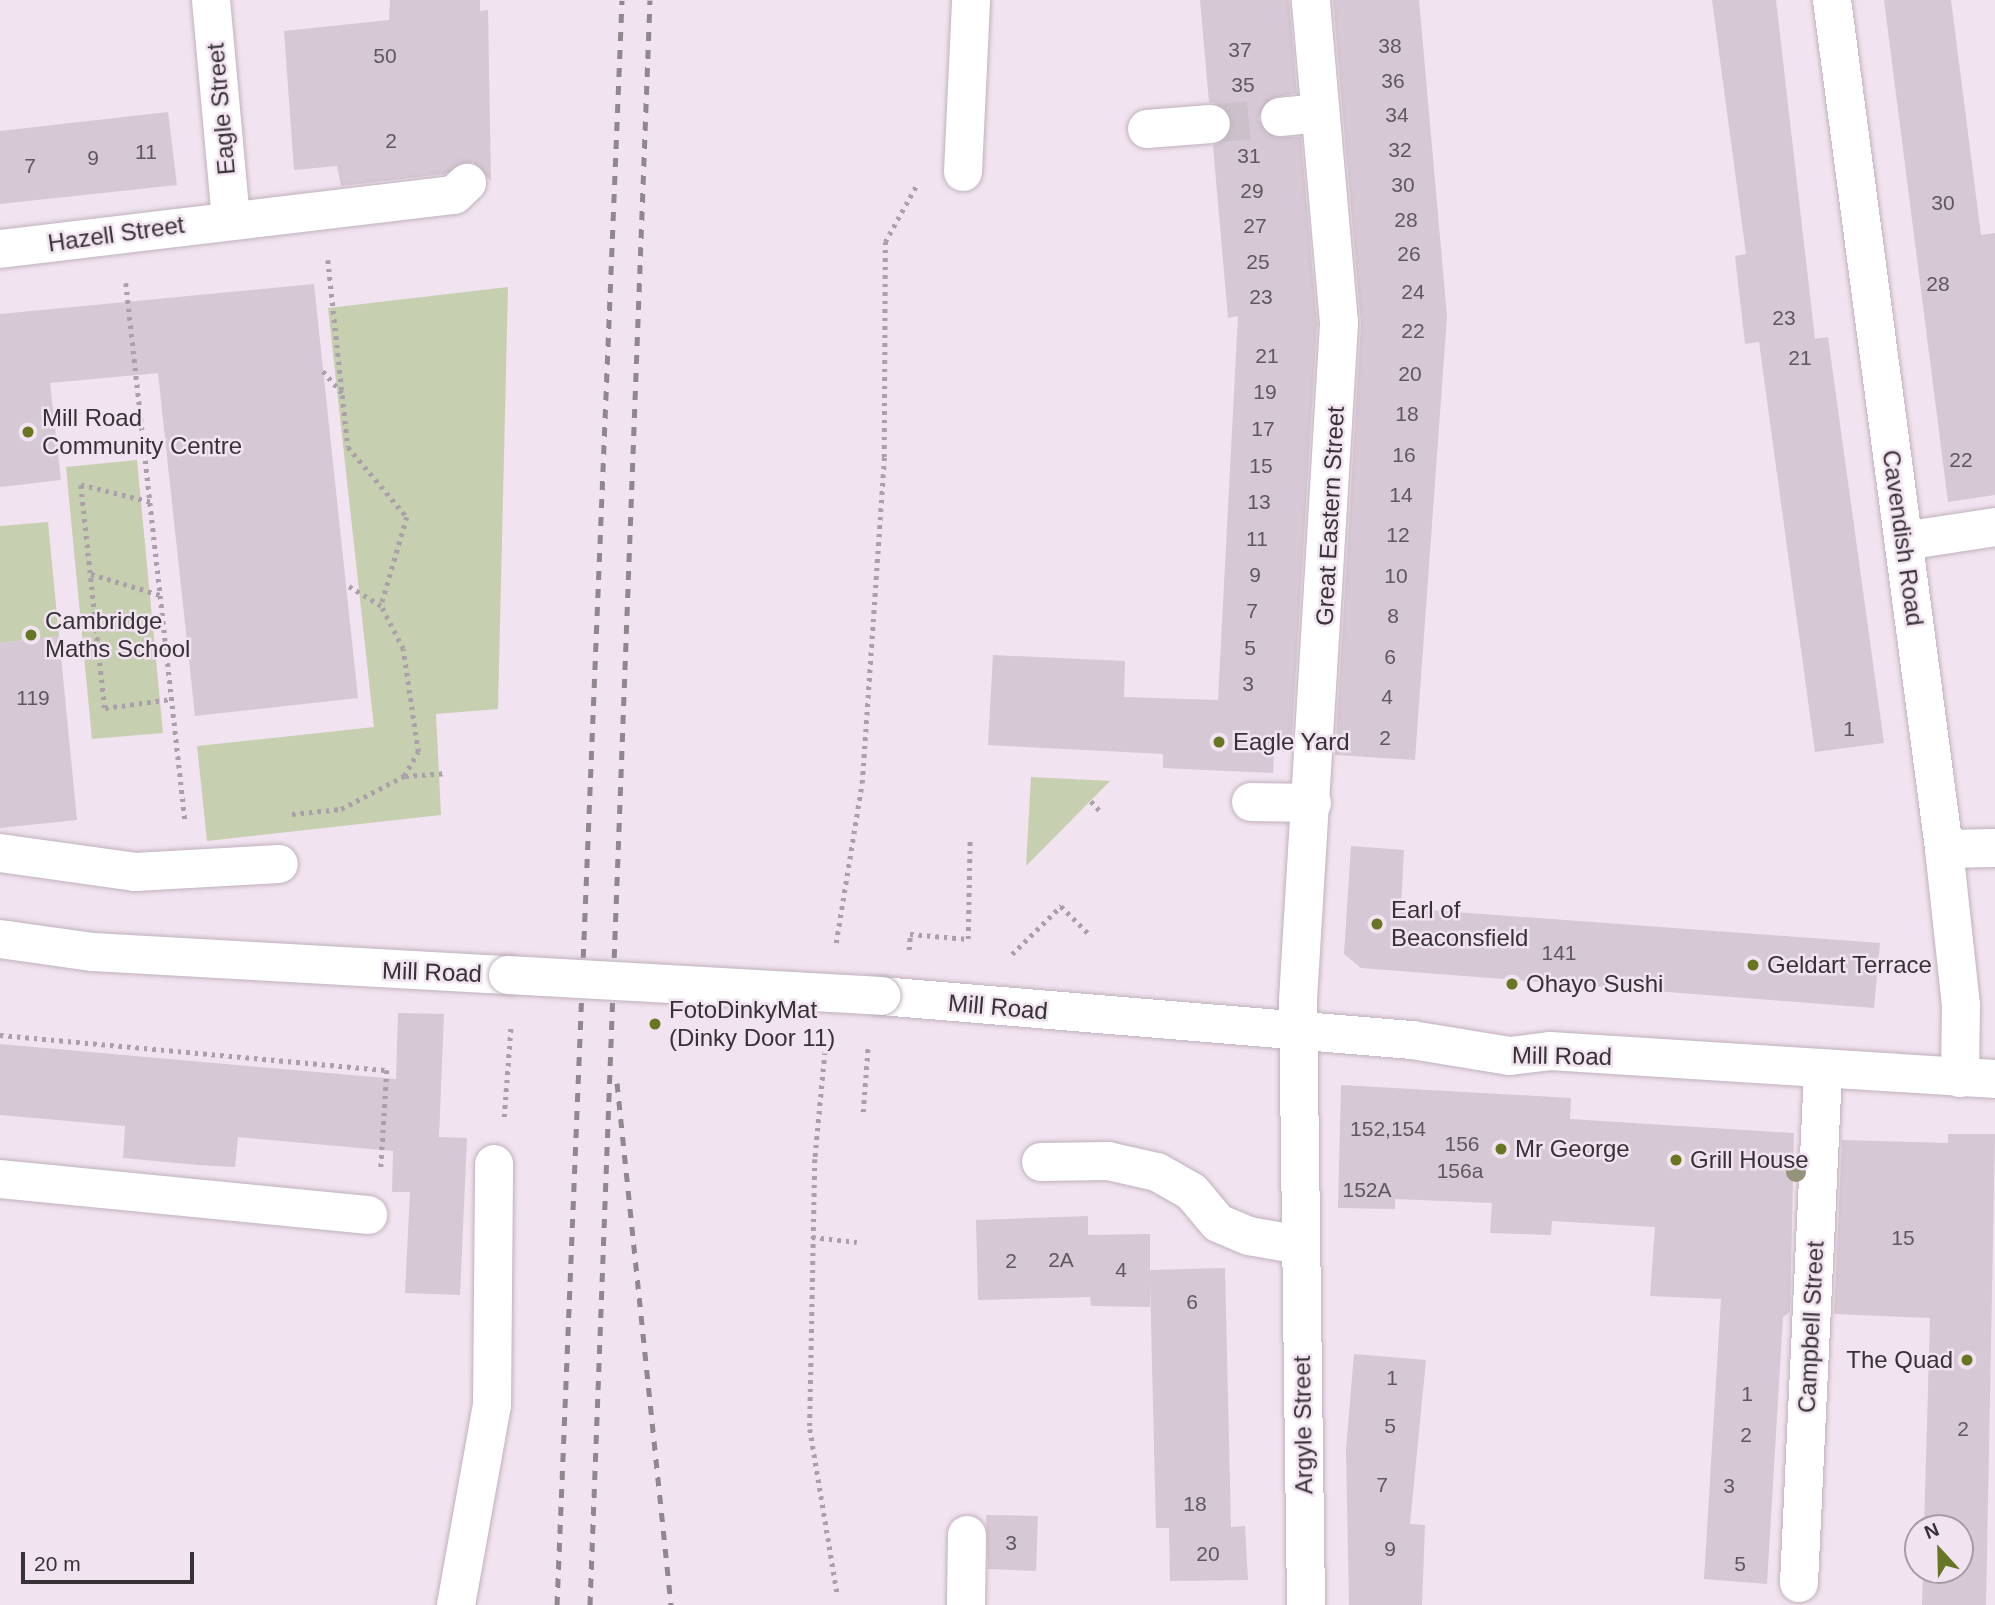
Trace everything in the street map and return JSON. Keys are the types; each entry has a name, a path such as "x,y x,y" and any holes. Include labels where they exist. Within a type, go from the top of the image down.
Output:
{"street":[{"name":"Eagle Street","path":"211,0 231,219"},
{"path":"963,172 971,0"},
{"name":"Great Eastern Street","path":"1297,1033 1339,323 1311,0"},
{"name":"Cavendish Road","path":"1832,0 1944,849 1961,1005 1978,1078"},
{"path":"1280,117 1320,113"},
{"path":"1147,129 1211,124"},
{"name":"Hazell Street","path":"0,249 231,219 454,195 467,183"},
{"path":"1904,541 1995,527"},
{"path":"1251,802 1312,803"},
{"path":"1944,849 1995,848"},
{"path":"0,853 135,872 279,864"},
{"name":"Mill Road","path":"0,939 93,952 876,996 1297,1033 1412,1040 1510,1056 1550,1051 1823,1072 1978,1078"},
{"name":"Argyle Street","path":"1297,1033 1306,1605"},
{"name":"Campbell Street","path":"1799,1583 1823,1072"},
{"path":"1041,1162 1107,1151 1157,1171 1192,1192 1218,1223 1239,1232 1300,1245"},
{"path":"456,1605 492,1405 494,1164"},
{"path":"0,1179 368,1215"},
{"path":"966,1605 967,1535"}],"path":[{"path":"835,947 862,783 884,457 886,242 923,171"},
{"path":"323,211 348,447 407,517 381,606"},
{"path":"120,234 186,826 198,825"},
{"path":"323,371 342,394"},
{"path":"150,502 81,485 105,708 171,699"},
{"path":"90,574 160,596"},
{"path":"346,585 381,606 403,649 418,751 404,776"},
{"path":"276,816 341,809 404,776 444,773"},
{"path":"1091,801 1100,810"},
{"path":"909,958 910,934 968,939 970,838"},
{"path":"1013,954 1061,906 1088,933"},
{"path":"863,1112 876,996"},
{"path":"828,1026 812,1237 810,1429 837,1592"},
{"path":"503,1121 510,1034"},
{"path":"0,1035 387,1070 380,1172"},
{"path":"812,1237 857,1242"}],"green space":[{"path":"508,287 498,709 436,714 441,815 207,841 197,746 374,727 328,308"},
{"path":"137,460 163,733 92,739 66,467"},
{"path":"48,522 59,636 0,643 0,526"},
{"path":"1031,777 1110,781 1026,866"}],"building":[{"path":"390,0 480,0 480,11 488,10 491,181 473,162 444,174 341,186 337,166 294,170 284,31 389,20"},
{"path":"1200,0 1289,0 1297,93 1268,99 1258,118 1272,137 1301,137 1317,323 1291,752 1274,751 1273,773 1163,768 1163,754 988,745 993,655 1125,661 1124,697 1218,700 1238,316 1228,318 1213,146 1230,134 1233,122 1221,105 1209,102"},
{"path":"1333,0 1419,0 1447,316 1415,760 1335,755 1361,324"},
{"path":"1712,0 1776,0 1815,339 1828,337 1884,743 1815,752 1759,342 1745,344 1735,256 1746,254"},
{"path":"1884,0 1951,0 1981,235 1995,233 1995,495 1948,502"},
{"path":"168,112 177,185 0,204 0,131"},
{"path":"314,284 358,698 195,716 158,373 50,383 61,480 0,487 0,314"},
{"path":"59,636 77,820 0,828 0,643"},
{"path":"1351,846 1404,850 1401,908 1880,943 1874,1008 1361,968 1344,954"},
{"path":"398,1013 444,1014 439,1137 467,1138 460,1295 405,1293 410,1192 392,1192 393,1151 238,1137 235,1167 198,1165 123,1158 125,1126 0,1115 0,1044 396,1079"},
{"path":"1341,1085 1571,1098 1570,1119 1794,1133 1790,1312 1783,1317 1767,1584 1704,1579 1721,1299 1650,1296 1655,1227 1552,1221 1551,1235 1490,1233 1492,1203 1395,1199 1395,1209 1338,1208"},
{"path":"1948,1134 1995,1134 1986,1605 1922,1605 1923,1584 1974,1584 1974,1514 1924,1514 1930,1318 1834,1314 1842,1140 1948,1143"},
{"path":"1088,1216 1088,1235 1150,1234 1150,1270 1225,1268 1231,1527 1245,1526 1248,1580 1170,1581 1169,1528 1156,1528 1150,1281 1150,1307 1091,1306 1090,1297 978,1300 976,1220"},
{"path":"1354,1354 1426,1360 1410,1524 1425,1525 1422,1605 1349,1605 1346,1449"},
{"path":"986,1515 1038,1516 1036,1571 988,1569"}],"tunnel":[{"path":"1211,124 1280,117"}],"railway":[{"path":"557,1605 622,0"},
{"path":"590,1605 650,0"},
{"path":"617,1083 671,1605"}],"place":[{"name":"Mill Road Community Centre","path":"28,432"},
{"name":"Cambridge Maths School","path":"31,635"},
{"name":"Eagle Yard","path":"1219,742"},
{"name":"Earl of Beaconsfield","path":"1377,924"},
{"name":"Geldart Terrace","path":"1753,965"},
{"name":"Ohayo Sushi","path":"1512,984"},
{"name":"FotoDinkyMat (Dinky Door 11)","path":"655,1024"},
{"name":"Mr George","path":"1501,1149"},
{"name":"Grill House","path":"1676,1160"},
{"name":"The Quad","path":"1967,1360"}]}
